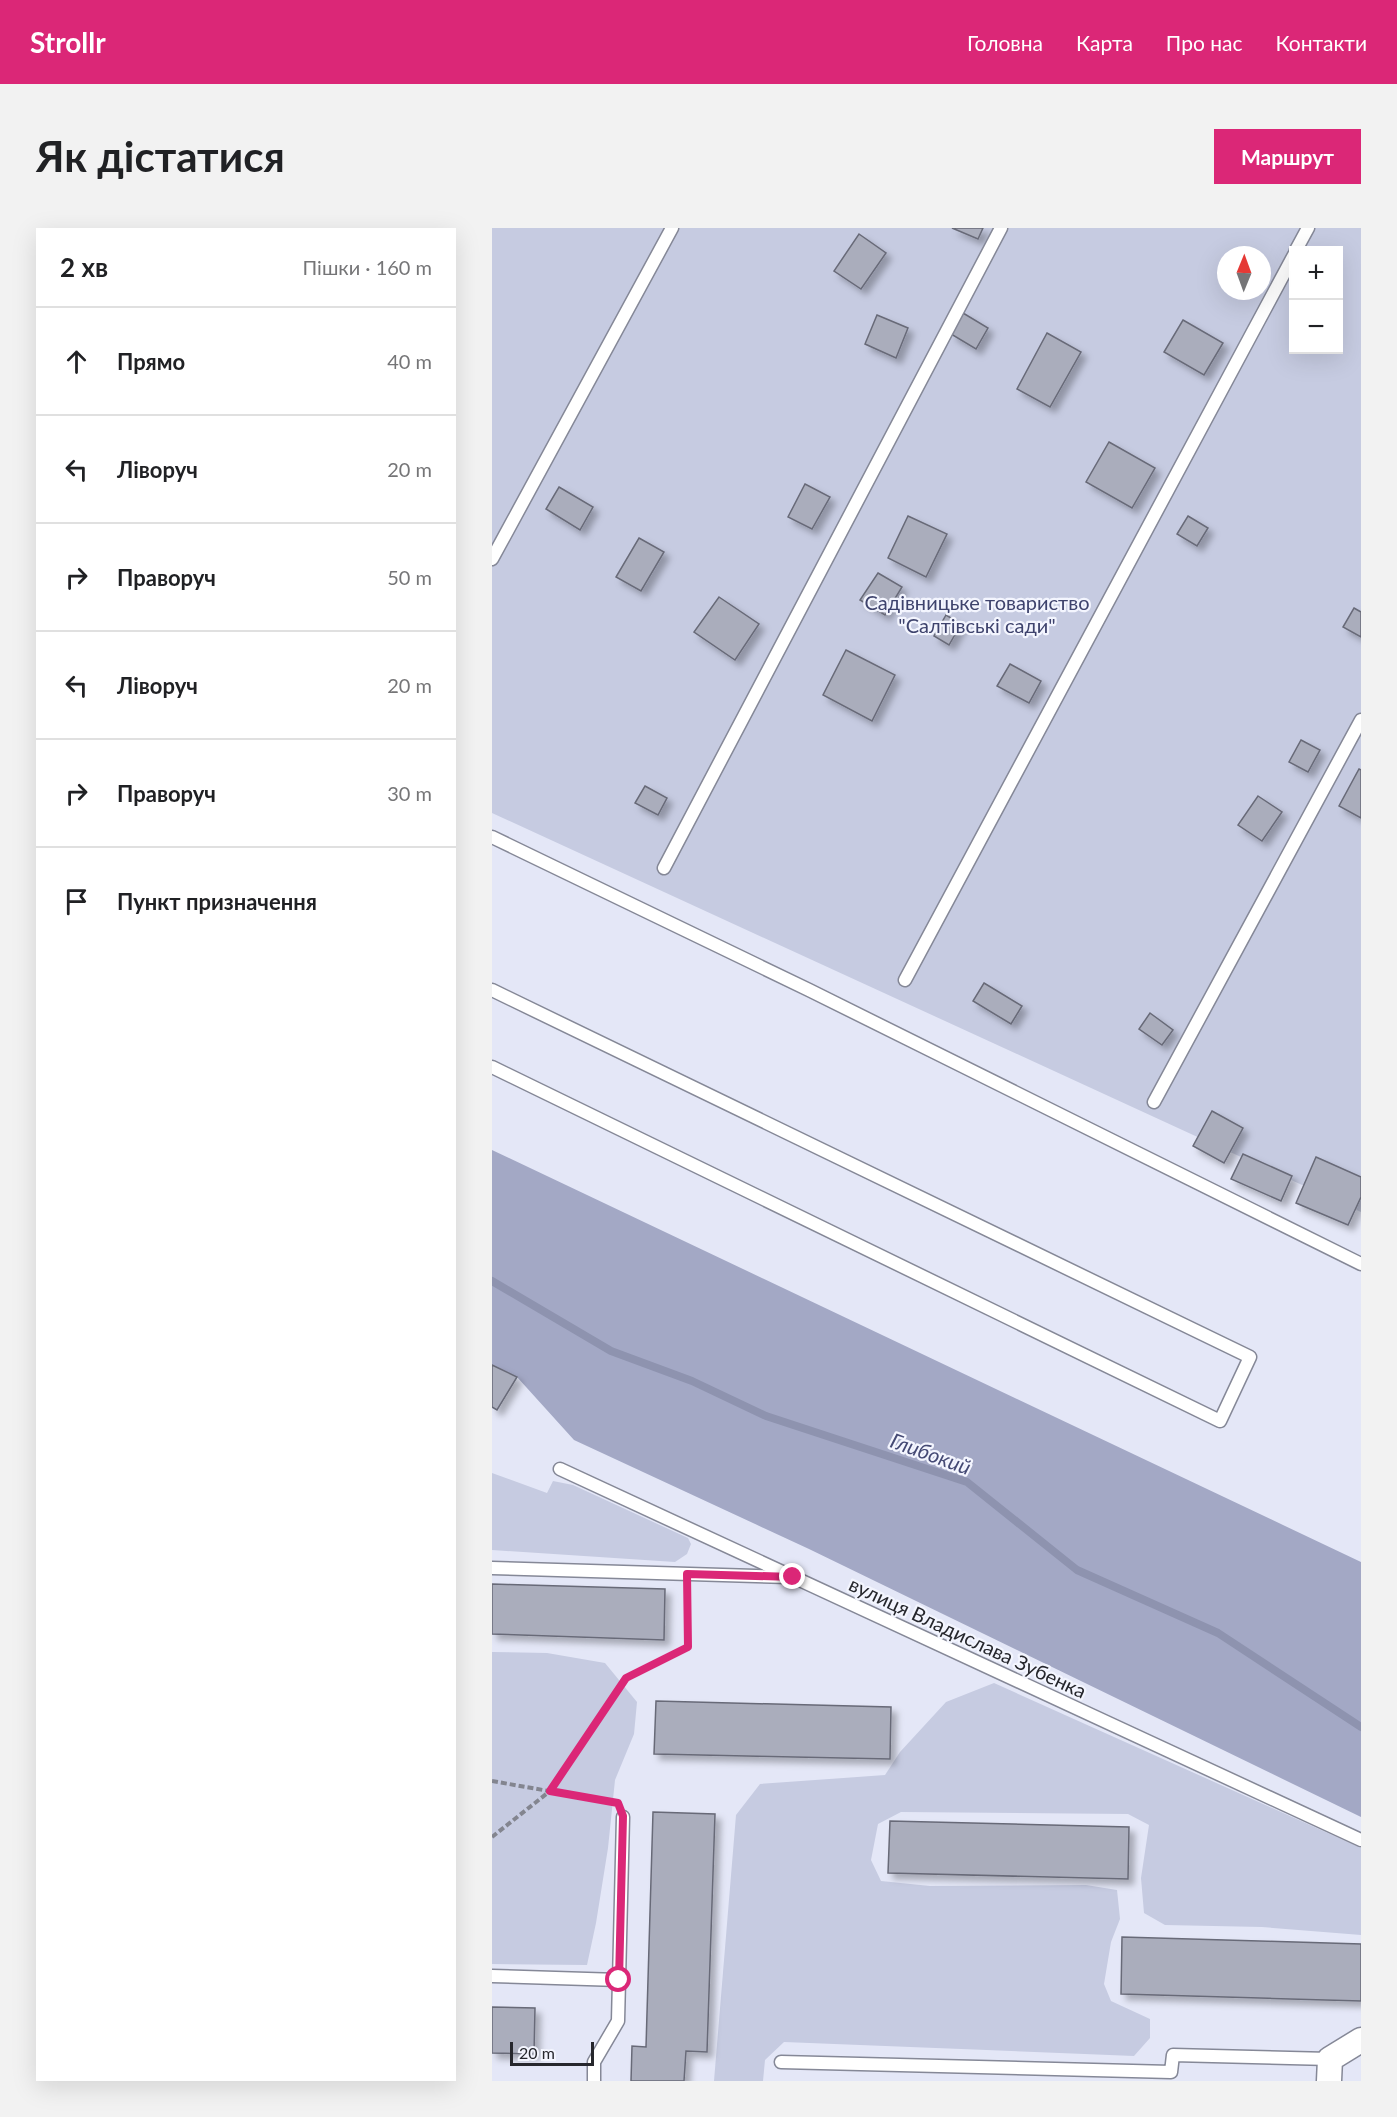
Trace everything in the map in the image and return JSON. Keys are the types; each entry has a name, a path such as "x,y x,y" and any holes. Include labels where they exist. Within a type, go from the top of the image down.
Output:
{"street":[{"path":"1330,2070 1361,2040"}],"lane":[{"path":"492,559 672,228"},
{"path":"664,868 1001,228"},
{"path":"1298,246 1308,228"},
{"path":"904,980 1289,262"},
{"path":"1154,1102 1361,720"},
{"path":"492,837 799,985 1361,1264"},
{"path":"492,990 1250,1357 1220,1421 492,1067"},
{"name":"вулиця Владислава Зубенка","path":"560,1469 1361,1840"},
{"path":"492,1568 793,1577"},
{"path":"594,2081 594,2062 618,2020 623,1816"},
{"path":"492,1976 619,1980"},
{"path":"781,2062 1171,2072 1173,2055 1330,2070"}],"path":[{"path":"492,1837 550,1791 626,1678 688,1647 687,1574"},
{"path":"492,1781 618,1803 623,1816"}],"green space":[{"name":"Садівницьке товариство \"Салтівські сади\"","path":"492,228 1361,228 1361,1212 492,813"},
{"path":"492,1473 547,1493 553,1481 573,1485 688,1538 691,1544 687,1554 675,1562 492,1550"},
{"path":"492,1652 547,1653 605,1663 637,1702 634,1734 615,1780 608,1848 587,1965 492,1964"},
{"path":"994,1683 1361,1848 1361,1935 1262,1927 1165,1925 1144,1913 1141,1878 1149,1825 1128,1814 901,1812 878,1824 871,1860 881,1881 930,1886 1086,1885 1117,1890 1120,1919 1111,1942 1104,1984 1111,2001 1150,2019 1150,2038 1134,2056 784,2042 765,2060 763,2081 714,2081 736,1815 760,1784 885,1775 900,1752 946,1702"}],"shaded area":[{"path":"492,1150 1361,1562 1361,1817 809,1549 574,1440 517,1377 492,1365"}],"building":[{"path":"952,228 983,228 978,239"},
{"path":"859,234 886,253 861,289 834,271"},
{"path":"963,313 988,328 976,349 951,334"},
{"path":"877,315 908,328 896,358 865,344"},
{"path":"1183,320 1223,343 1204,375 1164,352"},
{"path":"1047,333 1081,352 1050,407 1017,389"},
{"path":"1109,442 1155,468 1132,508 1086,482"},
{"path":"805,484 830,497 812,529 788,517"},
{"path":"559,487 593,507 580,530 546,509"},
{"path":"908,516 947,534 926,577 888,558"},
{"path":"1188,516 1208,528 1197,546 1177,534"},
{"path":"639,538 664,552 641,591 616,577"},
{"path":"878,573 902,587 885,615 860,600"},
{"path":"719,597 759,624 735,660 694,632"},
{"path":"1354,608 1361,612 1361,637 1343,627"},
{"path":"946,615 961,624 949,645 934,636"},
{"path":"846,650 895,675 872,721 823,695"},
{"path":"1010,664 1041,681 1029,703 997,686"},
{"path":"1301,740 1320,750 1308,772 1289,762"},
{"path":"1359,769 1361,770 1361,818 1339,806"},
{"path":"645,786 667,798 658,815 635,803"},
{"path":"1258,796 1282,812 1262,841 1238,825"},
{"path":"984,983 1022,1006 1011,1024 973,1001"},
{"path":"1150,1013 1173,1030 1162,1045 1139,1029"},
{"path":"1212,1111 1243,1128 1224,1163 1193,1146"},
{"path":"1243,1154 1292,1176 1281,1201 1231,1179"},
{"path":"1316,1157 1361,1177 1361,1197 1348,1225 1296,1203"},
{"path":"492,1365 517,1377 497,1410 492,1407"},
{"path":"492,1584 665,1589 664,1640 492,1634"},
{"path":"656,1701 891,1707 890,1759 654,1754"},
{"path":"653,1812 715,1814 707,2052 686,2051 684,2081 631,2081 632,2046 646,2047"},
{"path":"890,1821 1129,1827 1128,1879 888,1873"},
{"path":"1122,1937 1361,1944 1361,2001 1121,1994"},
{"path":"492,2007 535,2008 534,2054 492,2053"}],"waterway":[{"name":"Глибокий","path":"492,1281 611,1351 692,1381 766,1416 967,1482 1077,1570 1218,1633 1361,1727"}],"route":[{"path":"619,1980 623,1816 618,1803 550,1791 626,1678 688,1647 687,1574 793,1577"}]}
